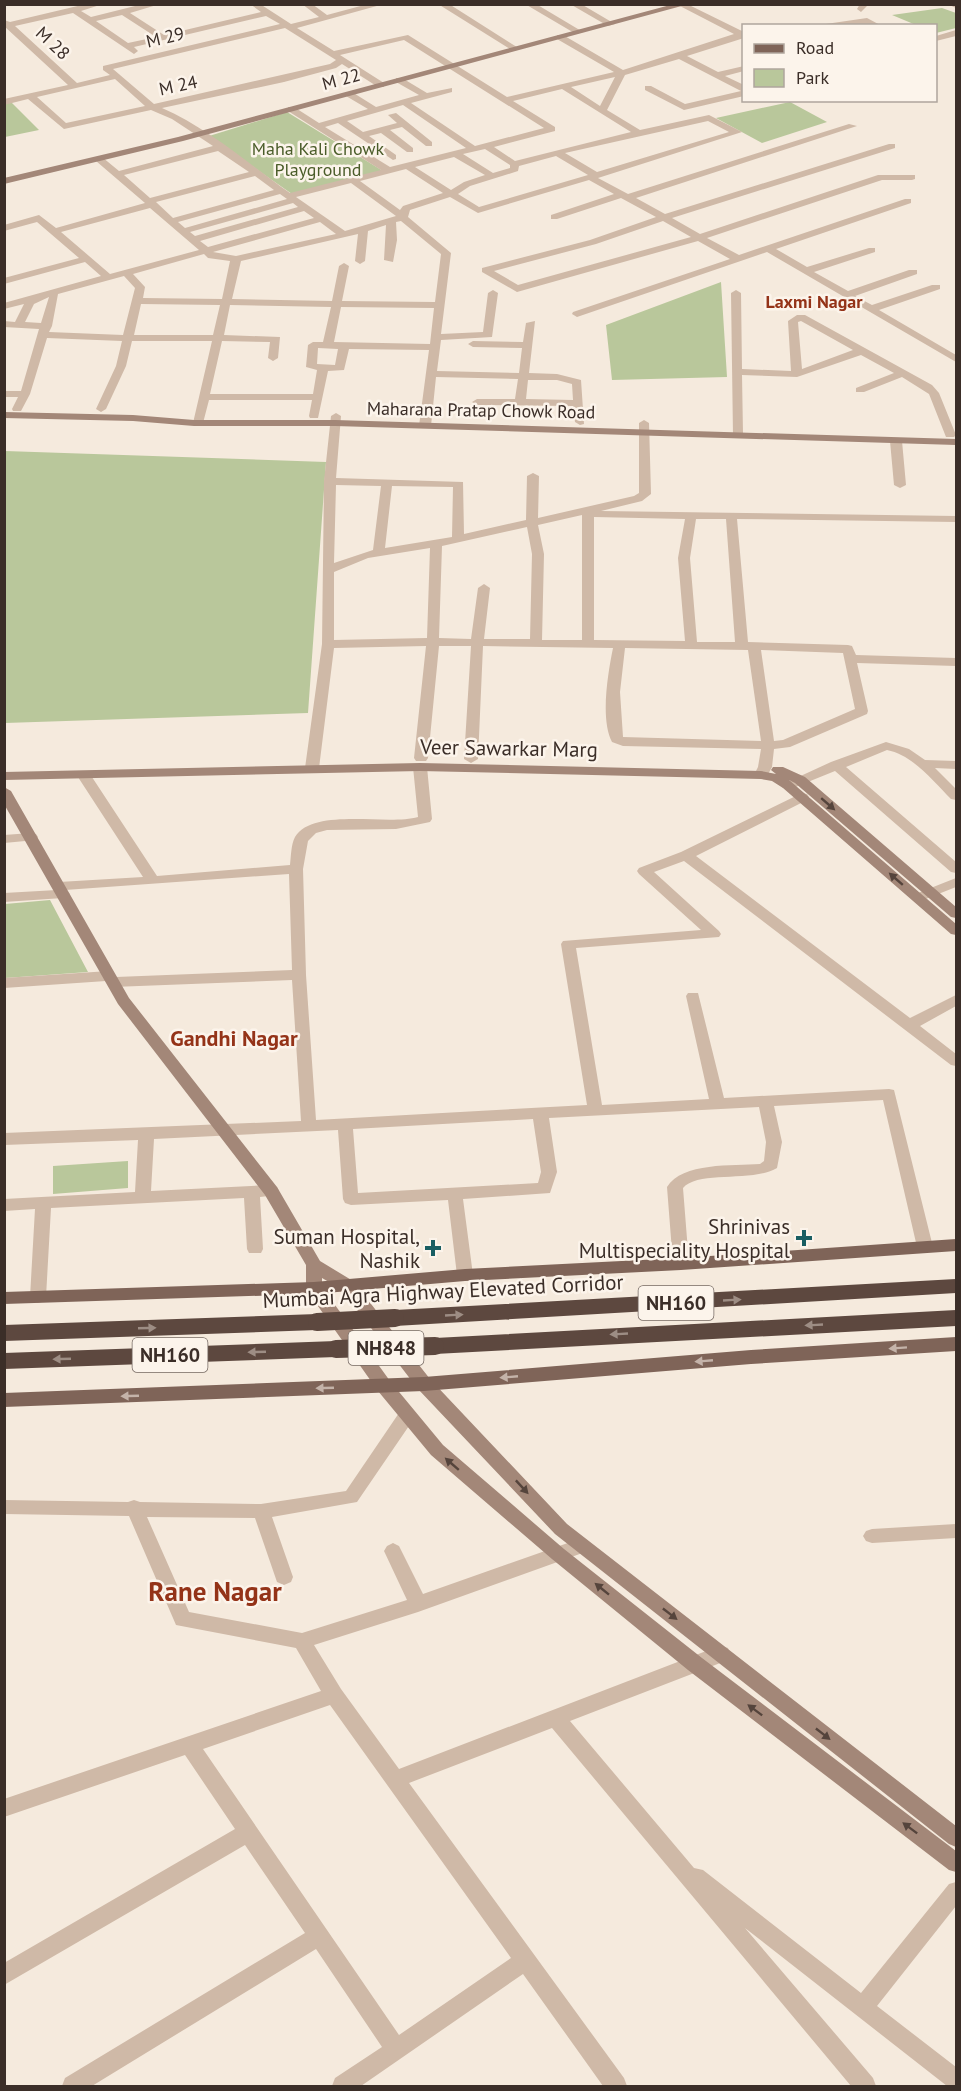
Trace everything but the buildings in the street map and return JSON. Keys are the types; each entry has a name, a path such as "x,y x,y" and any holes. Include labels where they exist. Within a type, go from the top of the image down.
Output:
{"highway":[{"name":"Mumbai Agra Highway Elevated Corridor","path":"4,1333 395,1318 957,1286"},
{"name":"NH160","path":"435,1346 957,1318"},
{"name":"NH848","path":"336,1349 435,1346"},
{"name":"NH160","path":"4,1361 336,1349"}],"main road":[{"path":"4,1298 314,1288 465,1275 681,1264 957,1245"},
{"path":"4,1400 424,1384 751,1357 957,1344"}],"street":[{"path":"49,4 61,13"},
{"path":"8,27 99,4"},
{"path":"89,20 156,4"},
{"path":"254,4 381,85"},
{"name":"M 29","path":"117,76 106,68 380,4"},
{"path":"442,4 516,49"},
{"path":"529,4 579,32"},
{"path":"574,4 611,24"},
{"path":"307,5 326,18"},
{"path":"684,5 742,34"},
{"name":"M 22","path":"4,181 201,134 684,5"},
{"path":"75,10 145,58"},
{"path":"123,12 162,37"},
{"path":"127,46 267,12"},
{"path":"836,24 867,21 874,24"},
{"name":"M 28","path":"8,27 75,86"},
{"path":"937,39 957,33"},
{"path":"504,100 622,73 742,35"},
{"path":"332,54 405,37 565,137"},
{"path":"560,37 622,73"},
{"path":"680,56 742,90"},
{"name":"M 24","path":"30,96 64,126 284,79 333,66 342,60"},
{"path":"717,75 742,69"},
{"path":"602,111 622,73"},
{"path":"4,102 117,76 152,107 175,117 221,147 344,235"},
{"path":"399,80 426,96"},
{"path":"563,87 638,134"},
{"path":"648,88 684,107 742,92"},
{"path":"317,126 449,90"},
{"path":"349,94 375,110"},
{"path":"404,102 473,149"},
{"path":"291,110 389,171"},
{"path":"350,127 415,110"},
{"path":"393,115 429,144"},
{"path":"183,231 289,196 487,146 565,137 638,134 709,118 737,132 478,210 408,166"},
{"path":"340,120 393,157"},
{"path":"362,135 403,124"},
{"path":"554,217 852,126"},
{"path":"382,129 410,150"},
{"path":"487,146 514,164 557,152 565,137"},
{"path":"892,146 593,242 486,270 517,289 698,238 881,177 912,177"},
{"path":"118,174 221,147"},
{"path":"557,152 624,196 738,259"},
{"path":"456,154 492,176"},
{"path":"99,159 212,256 236,259 363,231 403,217"},
{"path":"403,217 406,208 451,194 457,188 515,169 514,164"},
{"path":"172,221 251,187 257,173"},
{"path":"353,180 446,253 425,423"},
{"path":"55,231 150,203 251,187 289,196"},
{"path":"577,314 908,201"},
{"path":"193,240 306,208"},
{"path":"4,228 39,218 109,278"},
{"path":"18,325 31,301 321,219"},
{"path":"389,260 392,240 391,221"},
{"path":"360,261 363,231"},
{"path":"768,249 957,359"},
{"path":"806,272 872,250"},
{"path":"4,281 86,259"},
{"path":"199,419 236,259"},
{"path":"328,345 344,266"},
{"path":"847,295 913,272"},
{"path":"4,306 128,275"},
{"path":"101,409 121,366 140,287 128,275"},
{"path":"871,309 936,287"},
{"path":"736,293 737,431"},
{"path":"435,342 488,335 493,294"},
{"path":"17,409 25,394 54,296"},
{"path":"136,301 440,305"},
{"path":"797,374 793,321 796,318 805,318 903,372 934,393 954,438"},
{"path":"520,402 531,323"},
{"path":"4,324 127,338 276,339 273,358"},
{"path":"344,346 340,368 311,368 313,345 435,342 527,345"},
{"path":"736,372 797,374 864,350"},
{"path":"314,416 323,368"},
{"path":"860,390 903,372"},
{"path":"432,374 557,377 577,382 580,422"},
{"path":"4,394 25,394"},
{"path":"203,397 317,397"},
{"path":"477,402 578,403"},
{"name":"Maharana Pratap Chowk Road","path":"4,408 101,409 199,419 314,416 336,420"},
{"name":"Maharana Pratap Chowk Road","path":"4,415 644,427 954,438"},
{"path":"312,763 328,644 330,481 336,420"},
{"name":"Maharana Pratap Chowk Road","path":"425,423 580,422 644,427"},
{"path":"328,570 365,555 436,544 584,513 638,499 645,494 644,427"},
{"name":"Maharana Pratap Chowk Road","path":"737,431 896,441 954,438"},
{"path":"896,441 900,485"},
{"path":"533,476 532,524 538,554 536,644"},
{"path":"330,481 459,484 458,539"},
{"path":"379,553 387,482"},
{"path":"584,513 957,519"},
{"path":"584,513 588,644"},
{"path":"691,515 684,558 691,645"},
{"path":"731,515 748,646 768,744 763,771"},
{"path":"309,1126 298,975 296,869 301,839 311,831 337,825 405,823 425,819 421,763 433,642 436,544"},
{"path":"471,759 477,643 484,588"},
{"path":"328,644 433,642 620,644 848,650 862,711 785,744 623,742 617,740 614,706 616,680 614,673 620,644"},
{"path":"850,659 957,662"},
{"path":"794,783 886,746 895,746 922,764 957,796"},
{"name":"Veer Sawarkar Marg","path":"421,763 471,759 763,771 776,778 794,783 925,895 957,931"},
{"name":"Veer Sawarkar Marg","path":"4,776 312,763"},
{"name":"Veer Sawarkar Marg","path":"4,766 421,763 763,771"},
{"path":"922,764 957,765"},
{"path":"836,765 957,869"},
{"path":"83,774 153,880"},
{"name":"Veer Sawarkar Marg","path":"794,783 802,797 925,895 957,914"},
{"path":"4,791 123,1001 271,1191 314,1265 347,1285 424,1384 561,1529 957,1838"},
{"path":"595,1110 568,944 714,934 644,872 686,855 802,797"},
{"path":"4,838 31,837"},
{"path":"686,855 908,1026 957,1060"},
{"path":"4,898 153,880 296,869"},
{"path":"925,895 957,882"},
{"path":"4,983 298,975"},
{"path":"693,996 717,1102"},
{"path":"908,1026 957,1000"},
{"path":"4,1139 224,1131 889,1094 925,1247"},
{"path":"681,1264 675,1187 682,1179 692,1175 763,1169 771,1164 774,1142 765,1100"},
{"path":"345,1124 351,1199 455,1195 473,1191 544,1189 549,1172 540,1113"},
{"path":"143,1198 146,1134"},
{"path":"4,1205 271,1191"},
{"path":"252,1192 255,1249"},
{"path":"455,1195 465,1275"},
{"path":"38,1298 43,1203"},
{"path":"314,1265 314,1288 384,1386 437,1450 558,1554 695,1664 957,1863"},
{"path":"4,1507 134,1507 261,1511 351,1497 407,1415"},
{"path":"134,1507 183,1619 302,1641 418,1604 582,1546"},
{"path":"261,1511 284,1577"},
{"path":"872,1536 957,1531"},
{"path":"393,1551 418,1604"},
{"path":"302,1641 334,1695 616,2086"},
{"path":"395,1780 721,1654"},
{"path":"4,1808 334,1695"},
{"path":"555,1718 865,2086"},
{"path":"189,1745 396,2049"},
{"path":"4,1975 249,1832"},
{"path":"672,1858 957,2080"},
{"path":"863,2007 957,1891"},
{"path":"73,2086 319,1936"},
{"path":"343,2086 525,1960"}],"green space":[{"path":"942,8 956,13 956,28 937,33 937,24 914,24 892,15"},
{"path":"11,102 39,130 5,137 4,104"},
{"path":"790,102 827,122 762,143 716,118"},
{"name":"Maha Kali Chowk Playground","path":"287,112 383,171 292,194 209,136"},
{"path":"721,282 727,377 612,380 606,325"},
{"path":"5,451 326,462 308,713 5,723"},
{"path":"50,900 88,972 5,978 5,904"},
{"path":"128,1161 128,1188 53,1194 53,1166"}],"place":[{"name":"Shrinivas Multispeciality Hospital","path":"804,1238"},
{"name":"Suman Hospital, Nashik","path":"433,1248"}],"district":[{"name":"Laxmi Nagar","path":"814,301"},
{"name":"Gandhi Nagar","path":"234,1038"},
{"name":"Rane Nagar","path":"215,1591"}]}
